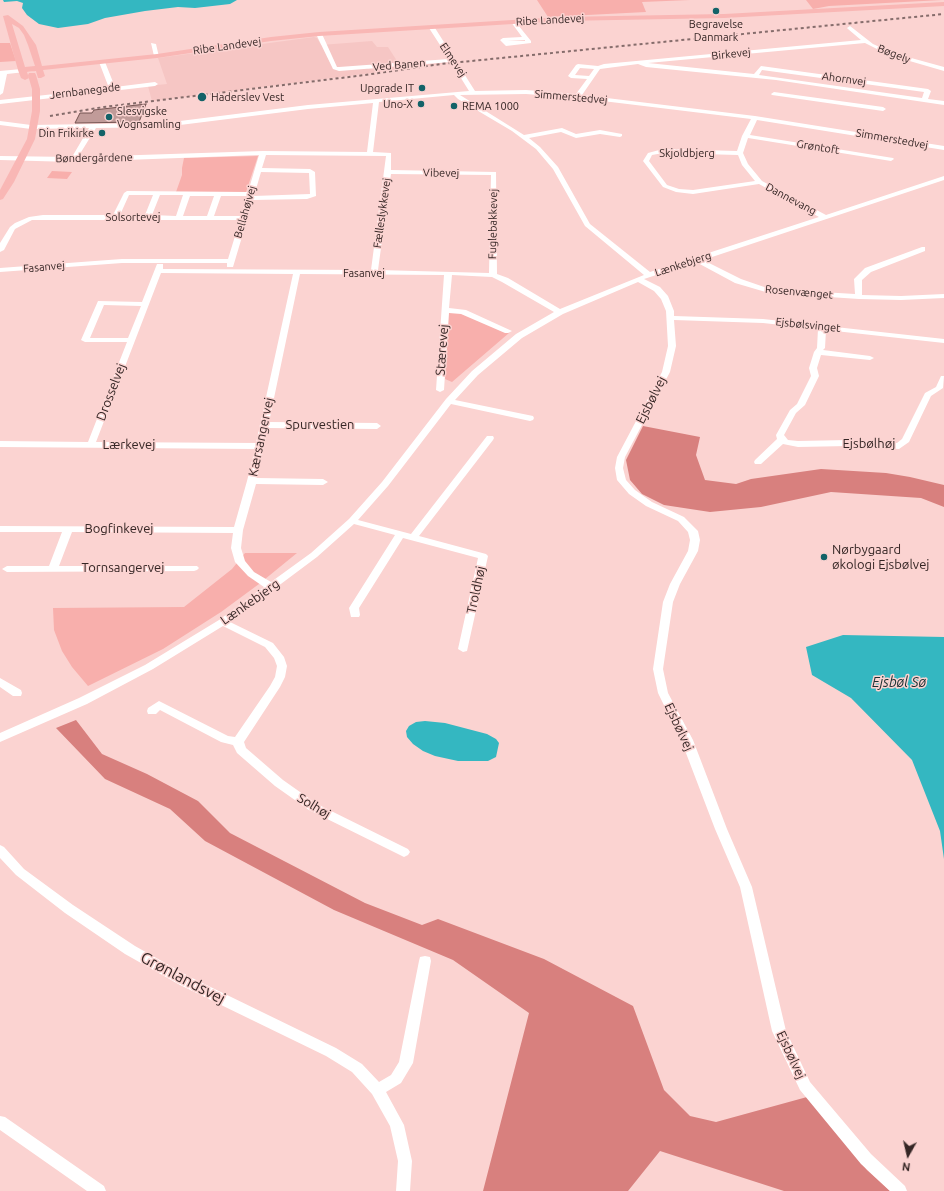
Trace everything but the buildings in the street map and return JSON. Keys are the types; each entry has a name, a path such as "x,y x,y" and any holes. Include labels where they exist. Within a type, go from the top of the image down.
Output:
{"main road":[{"name":"Ribe Landevej","path":"40,70 319,34 616,17 724,16 944,4"},
{"path":"0,10 18,32 25,48"},
{"path":"0,196 10,182 31,139 36,111 36,89 26,69 6,16"},
{"path":"6,16 21,27 27,35 40,70 43,94 36,111"},
{"name":"Ribe Landevej","path":"26,69 40,70 102,62"}],"street":[{"path":"514,22 526,38"},
{"name":"Elmevej","path":"432,28 473,92"},
{"name":"Bøgely","path":"850,28 865,41 891,54 944,69"},
{"name":"Ved Banen","path":"319,34 336,68 346,70 452,60"},
{"name":"Birkevej","path":"591,78 571,76 578,66 598,68 865,41"},
{"path":"153,44 157,56"},
{"path":"102,62 112,88"},
{"name":"Ahornvej","path":"639,63 646,65 755,76 835,94 882,109"},
{"path":"578,96 598,68"},
{"name":"Ahornvej","path":"755,76 761,68 928,91 924,100"},
{"path":"0,93 1,73 26,69"},
{"name":"Jernbanegade","path":"0,102 155,84"},
{"name":"Simmerstedvej","path":"2,123 18,126 46,127 143,126 186,123 288,109 376,100 473,92 526,92 578,96 755,118 944,148"},
{"path":"455,93 460,98 523,136 538,148 556,168 587,225 649,275"},
{"name":"Ahornvej","path":"774,94 835,94 924,100 944,103"},
{"path":"370,154 376,100"},
{"path":"740,153 745,136 755,118"},
{"path":"73,160 93,127"},
{"path":"523,136 562,130 570,135 576,136 600,132 620,135"},
{"name":"Grøntoft","path":"745,136 891,159"},
{"name":"Bøndergårdene","path":"188,155 190,149 290,147 288,153"},
{"name":"Skjoldbjerg","path":"740,153 663,151 650,154 646,161 666,186 678,191 693,192 760,182"},
{"name":"Bøndergårdene","path":"2,158 73,160 263,153 389,154"},
{"name":"Bellahøjvej","path":"229,271 263,153"},
{"name":"Dannevang","path":"740,153 745,165 760,182 825,217"},
{"name":"Fælleslykkevej","path":"374,273 388,172 389,154"},
{"path":"116,217 127,193 313,196 314,173 310,171 258,170"},
{"name":"Vibevej","path":"388,172 494,173"},
{"name":"Fuglebakkevej","path":"492,275 494,173"},
{"name":"Lænkebjerg","path":"0,738 83,701 150,667 223,622 314,556 352,521 385,484 449,401 475,373 519,336 560,312 638,279 944,178"},
{"path":"148,217 157,193"},
{"path":"178,217 187,193"},
{"path":"210,218 218,194"},
{"name":"Solsortevej","path":"0,250 12,228 24,221 43,217 244,218"},
{"path":"859,297 857,283 858,279 868,270 922,249"},
{"name":"Fasanvej","path":"0,270 96,262 231,260"},
{"name":"Rosenvænget","path":"698,260 738,281 755,288 783,293 901,298 944,296"},
{"name":"Drosselvej","path":"91,445 162,261"},
{"name":"Fasanvej","path":"158,271 448,273 492,275 505,280 560,312"},
{"name":"Kærsangervej","path":"272,587 252,574 240,562 236,548 238,530 252,481 258,446 297,272"},
{"name":"Stærevej","path":"440,390 448,273"},
{"name":"Ejsbølvej","path":"638,279 657,289 665,298 671,318 672,346 666,372 621,457 619,468 622,480 632,492 648,504 681,519 693,531 695,540 693,551 674,584 668,602 658,669 663,693 687,740 720,829 746,887 779,1031 805,1086 866,1159 900,1191"},
{"path":"132,340 85,340 101,303 145,304"},
{"name":"Stærevej","path":"445,310 463,312 508,331"},
{"name":"Ejsbølsvinget","path":"671,318 763,321 944,341"},
{"path":"758,462 782,440 780,435 793,412 802,405 815,376 813,368 818,352 821,348 822,327"},
{"path":"818,352 870,358"},
{"name":"Ejsbølhøj","path":"782,440 798,444 848,443 899,446 906,440 928,395 939,388 944,378"},
{"path":"449,401 530,418"},
{"name":"Spurvestien","path":"263,425 377,426"},
{"path":"413,536 490,438"},
{"name":"Lærkevej","path":"0,444 258,446"},
{"path":"252,481 323,482"},
{"name":"Troldhøj","path":"352,521 413,536 483,556 463,649"},
{"name":"Bogfinkevej","path":"0,529 238,530"},
{"path":"53,568 68,529"},
{"path":"355,615 354,608 401,534"},
{"name":"Tornsangervej","path":"8,569 194,568"},
{"path":"152,711 159,705 225,739 238,742 275,687 280,677 282,666 279,658 268,645 223,622"},
{"path":"0,682 17,693"},
{"name":"Solhøj","path":"238,742 241,750 279,782 313,807 404,852"},
{"name":"Grønlandsvej","path":"0,850 20,872 69,909 130,950 185,981 332,1052 357,1068 377,1090 397,1125 405,1161 403,1191"},
{"path":"377,1090 396,1079 406,1063 425,962"},
{"path":"0,1122 98,1191"}],"shaded area":[{"path":"537,0 690,0 642,2 646,12 548,17"},
{"path":"806,0 942,0 829,6 813,9"},
{"path":"314,37 317,38 321,45 372,41 377,47 388,47 399,64 367,67 368,69 448,61 449,63 152,101 148,86 167,84 158,58"},
{"path":"0,43 10,43 16,61 0,62"},
{"path":"258,156 246,192 176,192 182,175 184,158"},
{"path":"52,171 72,172 67,179 47,178"},
{"path":"448,313 461,313 509,333 452,382 445,379"},
{"path":"643,426 700,437 696,455 705,480 736,484 751,479 821,469 886,473 944,485 944,507 921,498 831,492 761,507 710,512 664,505 642,494 630,480 626,460"},
{"path":"245,553 297,553 221,612 163,649 88,686 72,667 62,651 54,630 53,608 184,607 232,569"},
{"path":"76,720 102,754 147,774 198,801 230,833 365,903 422,925 438,919 544,959 633,1006 664,1090 690,1116 716,1122 807,1097 867,1170 890,1191 784,1191 660,1151 628,1191 483,1191 529,1013 453,960 334,910 205,841 170,809 105,779 56,728"}],"water":[{"path":"3,0 237,0 230,4 195,8 178,7 145,11 105,18 88,24 58,28 39,24 27,15 22,8 23,3 17,1 4,2"},
{"name":"Ejsbøl Sø","path":"843,635 944,637 944,859 940,831 912,760 851,698 812,675 806,647"},
{"path":"425,721 445,723 487,734 496,739 499,743 496,757 488,761 458,761 435,756 423,751 413,744 407,737 406,731 409,726 416,722"}],"railway":[{"path":"50,116 104,107 365,75 441,64 944,14"}],"place":[{"name":"Begravelse Danmark","path":"716,11"},
{"name":"Upgrade IT","path":"422,88"},
{"name":"Haderslev Vest","path":"202,97"},
{"name":"Uno-X","path":"421,104"},
{"name":"REMA 1000","path":"454,106"},
{"name":"Slesvigske Vognsamling","path":"109,117"},
{"name":"Din Frikirke","path":"102,133"},
{"name":"Nørbygaard økologi Ejsbølvej","path":"824,557"}]}
